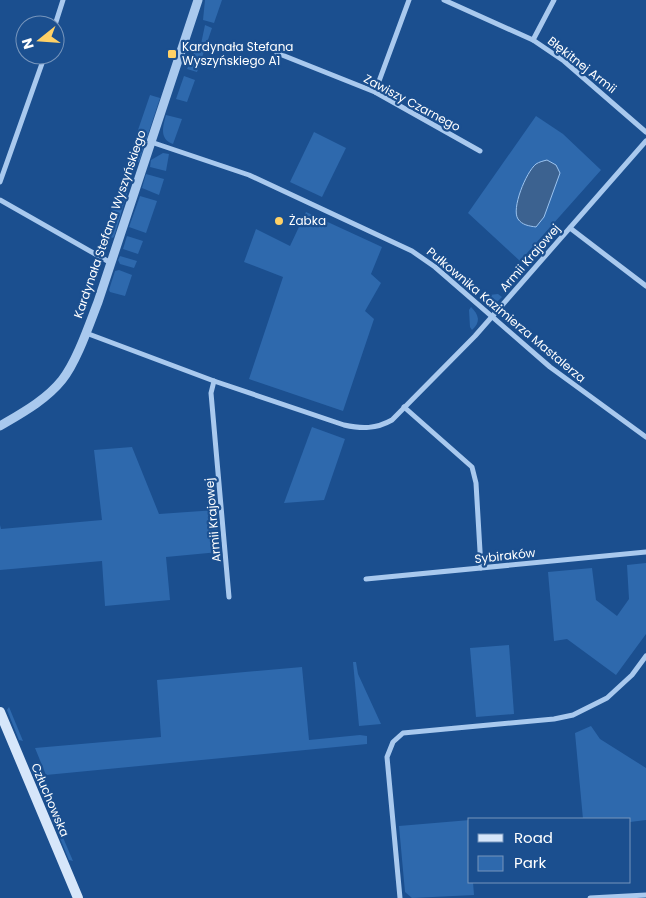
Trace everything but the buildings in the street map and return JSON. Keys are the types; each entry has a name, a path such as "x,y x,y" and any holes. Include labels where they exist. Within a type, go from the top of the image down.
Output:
{"main road":[{"name":"Człuchowska","path":"0,712 78,898"}],"street":[{"path":"59,15 64,0"},
{"name":"Kardynała Stefana Wyszyńskiego","path":"0,426 29,409 62,380 86,333 198,0"},
{"path":"374,92 409,0"},
{"name":"Błękitnej Armii","path":"444,0 533,40 564,61 596,87 646,132"},
{"path":"533,40 554,0"},
{"name":"Zawiszy Czarnego","path":"277,53 374,92 480,151"},
{"path":"0,182 41,65"},
{"name":"Armii Krajowej","path":"86,333 214,381 353,427 373,428 383,426 392,420 492,316 646,141"},
{"name":"Pułkownika Kazimierza Mastalerza","path":"151,142 249,175 412,251 435,267 550,367 646,437"},
{"path":"0,200 111,263"},
{"path":"570,228 646,286"},
{"name":"Armii Krajowej","path":"214,381 211,393 230,597"},
{"path":"404,407 472,467 476,483 481,568"},
{"name":"Sybiraków","path":"366,579 646,552"},
{"path":"400,898 387,757 393,742 403,733 554,719 573,714 608,698 632,675 646,656"},
{"path":"590,898 646,895"}],"green space":[{"path":"205,0 222,0 214,23 203,20"},
{"path":"205,25 212,28 197,72 187,69 198,43 201,44"},
{"path":"184,76 195,80 187,102 176,99"},
{"path":"150,95 160,98 139,162 126,165"},
{"path":"166,115 182,119 173,144 166,139 163,132"},
{"path":"536,116 563,134 601,170 520,261 468,213","holes":["518,198 526,225 519,219 516,210"]},
{"path":"314,132 346,148 322,197 290,182"},
{"path":"163,153 169,154 166,171 150,167 151,160"},
{"path":"127,173 132,177 114,237 101,244 124,174"},
{"path":"146,174 164,179 159,195 142,188"},
{"path":"140,196 157,201 146,233 129,227"},
{"path":"306,212 382,247 371,274 381,283 365,311 374,319 343,411 249,379 283,277 244,262 256,229 290,246"},
{"path":"127,236 143,241 138,254 123,249"},
{"path":"120,256 137,261 134,268 120,264 118,260"},
{"path":"119,270 132,275 125,296 110,292 109,290 115,271"},
{"path":"498,294 502,297 496,303 487,303 478,298 480,296"},
{"path":"471,307 478,318 477,324 472,330 470,327 469,310"},
{"path":"312,427 345,439 324,500 284,503"},
{"path":"132,447 159,514 216,510 219,552 166,557 170,600 105,606 102,561 0,570 0,525 1,529 102,520 94,450"},
{"path":"646,563 646,634 616,675 567,639 554,641 548,572 592,568 596,600 617,616 629,599 627,565"},
{"path":"509,645 514,714 476,717 470,648"},
{"path":"353,662 356,662 358,674 381,724 359,726"},
{"path":"302,667 309,740 360,735 367,736 367,744 46,775 35,748 161,737 157,680"},
{"path":"9,707 23,741 19,740 7,710"},
{"path":"591,726 600,739 646,768 646,820 631,822 631,818 583,818 575,733"},
{"path":"50,807 73,861 69,860 48,809"},
{"path":"468,820 468,883 473,883 474,895 412,898 405,892 399,826"}],"shaded area":[{"path":"547,160 556,165 560,173 544,217 536,227 528,226 518,219 516,214 518,199 524,182 532,168 537,163"}],"place":[{"name":"Kardynała Stefana Wyszyńskiego A1","path":"172,54"},
{"name":"Żabka","path":"279,221"}]}
